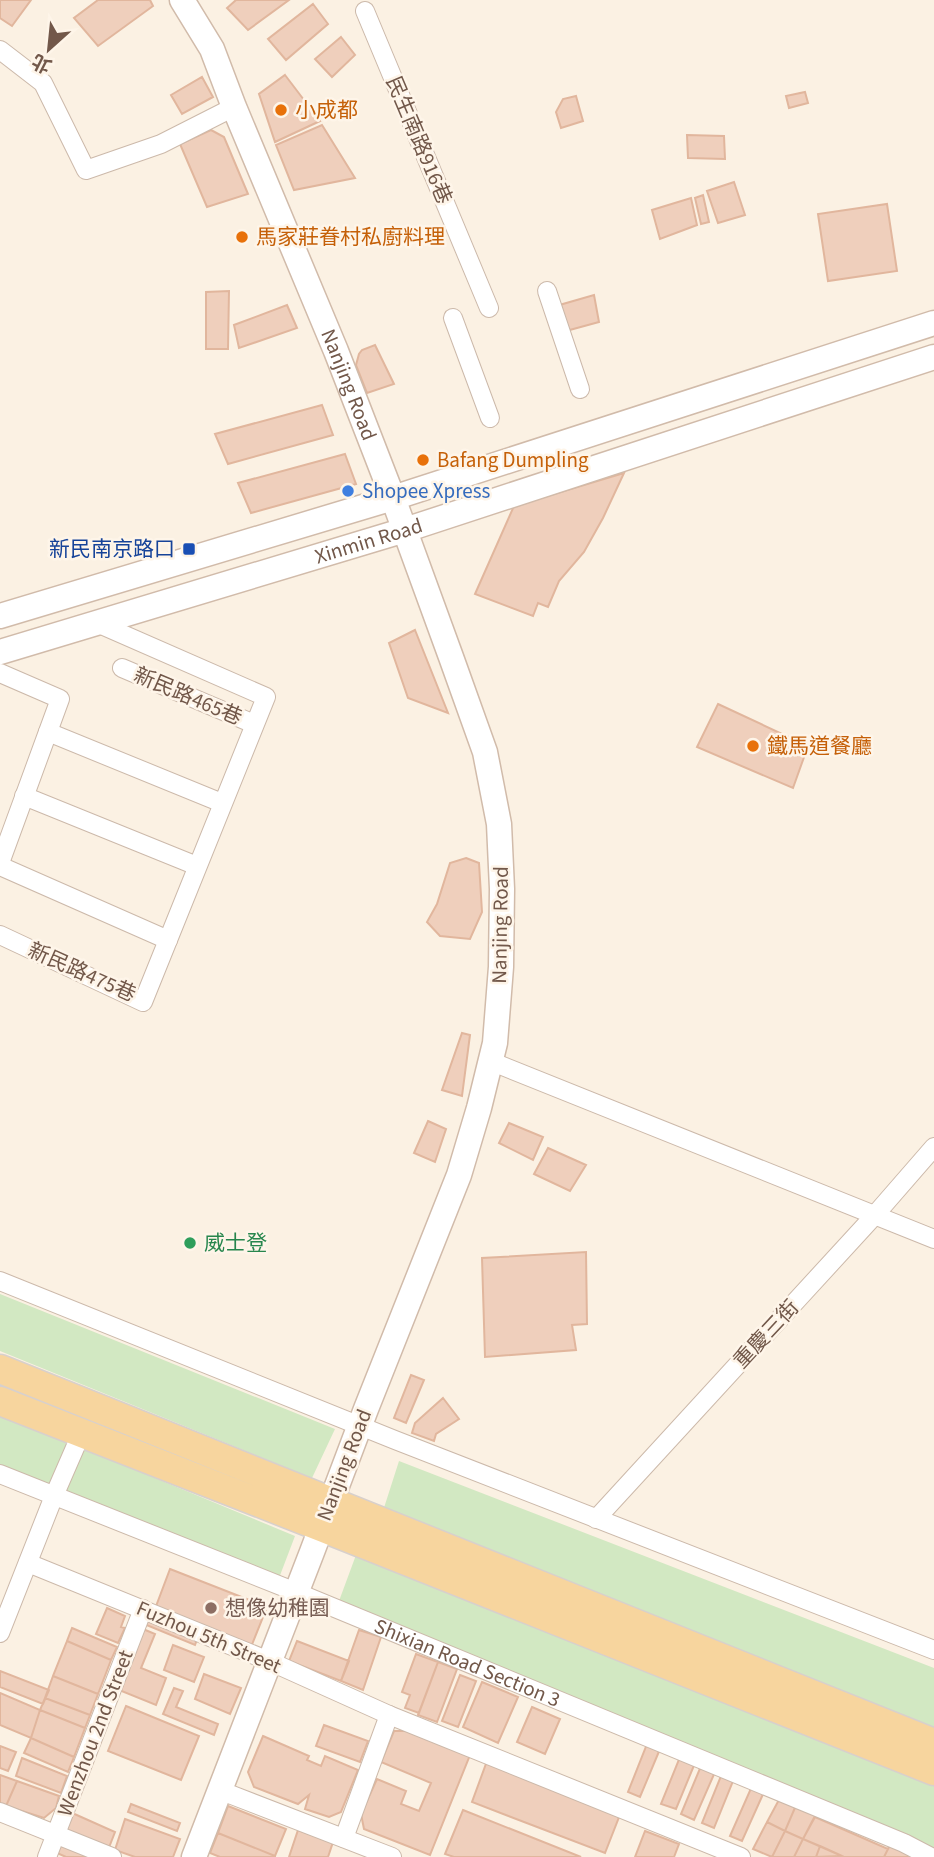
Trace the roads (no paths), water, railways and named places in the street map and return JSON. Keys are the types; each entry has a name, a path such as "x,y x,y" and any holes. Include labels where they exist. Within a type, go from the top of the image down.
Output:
{"main road":[{"path":"0,1369 326,1514 934,1771"},
{"path":"0,1401 81,1434 326,1514 934,1743"}],"street":[{"name":"Nanjing Road","path":"182,0 212,49 336,351 405,530 485,752 499,824 502,889 501,967 495,1043 459,1175 359,1426 194,1857"},
{"name":"民生南路916巷","path":"365,11 489,308"},
{"path":"0,50 43,83 86,170 160,144 234,107"},
{"path":"547,291 580,389"},
{"path":"453,318 490,418"},
{"name":"Xinmin Road","path":"0,616 393,498 934,323"},
{"name":"Xinmin Road","path":"0,652 405,530 934,357"},
{"name":"新民路475巷","path":"0,935 143,1002 265,697 97,623"},
{"name":"新民路465巷","path":"122,668 254,724"},
{"path":"0,673 60,699 0,864 168,940"},
{"path":"48,732 222,803"},
{"path":"24,796 197,866"},
{"path":"490,1061 934,1239"},
{"name":"重慶三街","path":"596,1519 934,1147"},
{"path":"0,1281 359,1426 934,1650"},
{"path":"0,1633 81,1434"},
{"name":"Shixian Road Section 3","path":"0,1474 296,1592 891,1838 930,1857"},
{"name":"Fuzhou 5th Street","path":"28,1563 269,1661 389,1715 741,1857"},
{"name":"Wenzhou 2nd Street","path":"47,1857 143,1609"},
{"path":"344,1838 389,1715"},
{"path":"219,1790 392,1857"},
{"path":"0,1812 112,1857"}],"place":[{"name":"小成都","path":"281,110"},
{"name":"馬家莊眷村私廚料理","path":"242,237"},
{"name":"Bafang Dumpling","path":"423,460"},
{"name":"Shopee Xpress","path":"348,491"},
{"name":"新民南京路口","path":"189,549"},
{"name":"鐵馬道餐廳","path":"753,746"},
{"name":"威士登","path":"190,1243"},
{"name":"想像幼稚園","path":"211,1608"}]}
